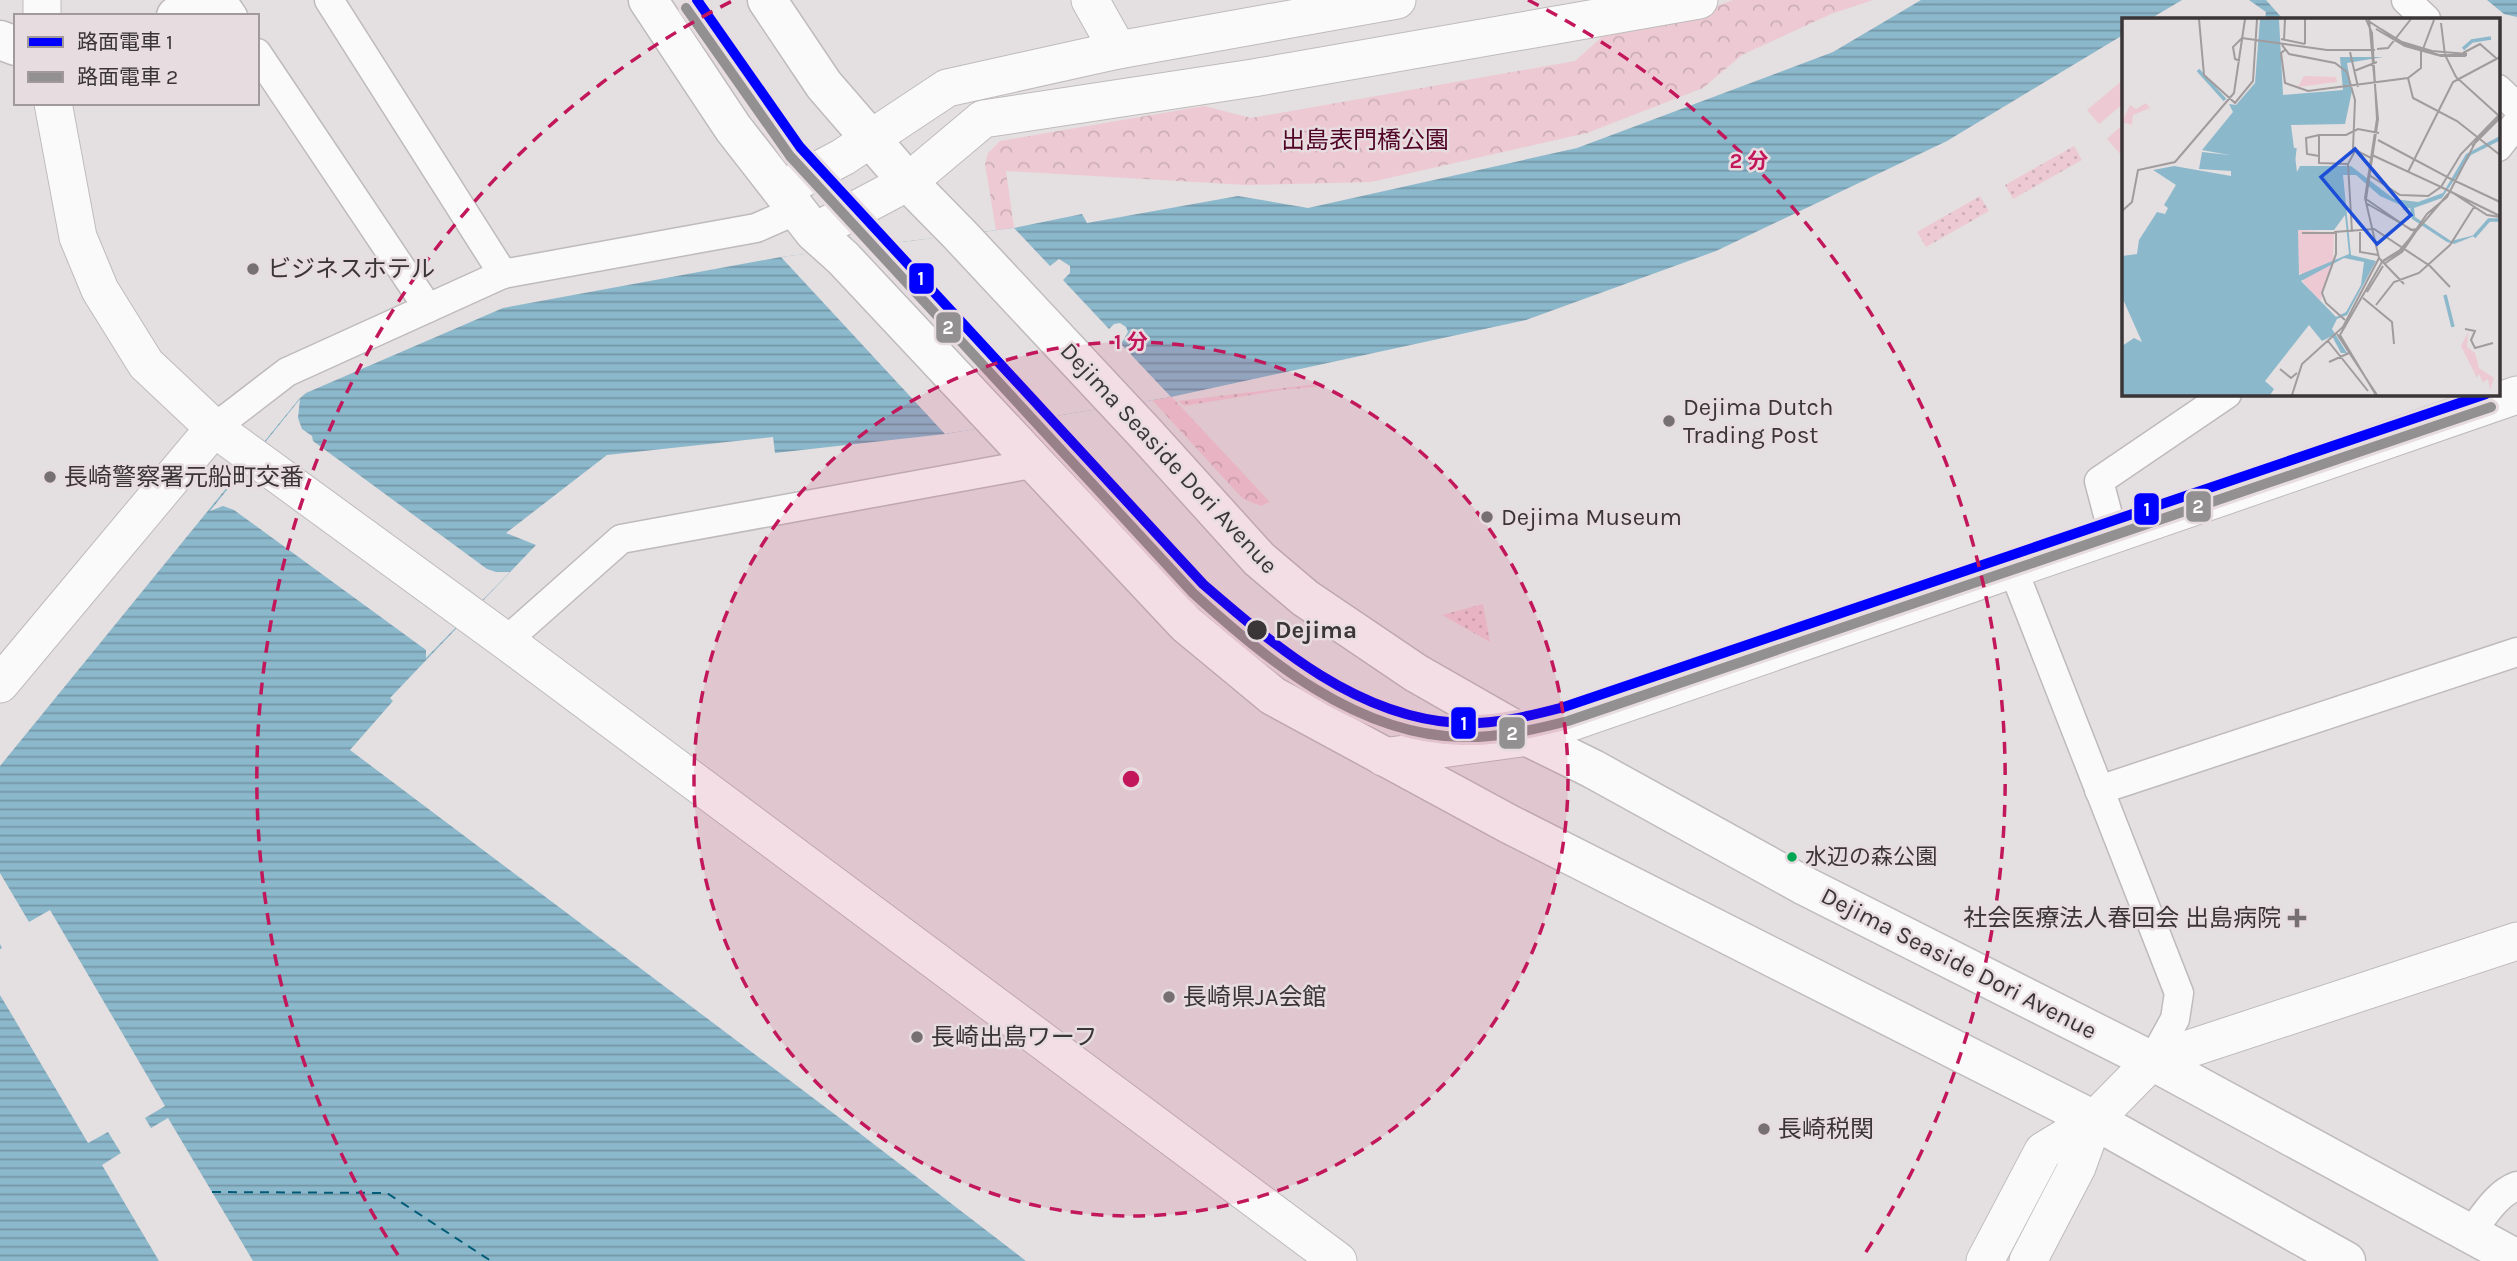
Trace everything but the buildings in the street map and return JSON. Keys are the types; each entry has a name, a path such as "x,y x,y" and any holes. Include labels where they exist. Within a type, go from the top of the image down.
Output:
{"main road":[{"path":"179,14 201,0"},
{"path":"648,0 733,128 807,220 1186,624 1273,696 1509,824 2094,1120 2346,1261"},
{"name":"Dejima Seaside Dori Avenue","path":"767,0 824,85 908,182 1146,434 1259,559 1306,598 1416,673 1528,737 1593,769 1796,881 2152,1061 2517,1259"}],"street":[{"path":"329,0 503,274"},
{"path":"1090,0 1118,50"},
{"path":"807,220 872,139 947,89 1118,50 1397,0"},
{"path":"0,684 215,428 287,372 503,274 807,220 908,182 983,119 1253,78 1699,0"},
{"path":"2406,0 2425,18"},
{"path":"259,55 428,308"},
{"path":"2500,91 2517,107"},
{"path":"53,105 78,237 100,290 146,364 215,428 493,631 1338,1261"},
{"path":"2500,144 2517,123"},
{"path":"1383,757 1528,737 2517,395"},
{"path":"2113,534 2099,481 2224,396"},
{"path":"493,631 621,539 1037,463"},
{"path":"1985,1261 2043,1151 2094,1120 2152,1061 2175,1019 2179,993 2013,569"},
{"path":"2099,790 2517,652"},
{"path":"2152,1061 2517,941"},
{"path":"2028,1261 2077,1167 2094,1120"},
{"path":"2470,1234 2494,1204 2510,1188 2517,1185"}],"green space":[{"name":"出島表門橋公園","path":"1733,0 1873,0 1831,14 1742,55 1703,88 1587,133 1371,182 1246,185 1006,171 1014,228 1270,502 1261,506 1243,499 996,230 985,164 988,153 1000,141 1204,106 1251,118 1575,61 1604,35 1683,18"},
{"path":"2122,81 2122,105 2099,124 2087,110"},
{"path":"2122,125 2122,156 2107,139"},
{"path":"2074,146 2082,160 2013,199 2005,185"},
{"path":"1980,196 1989,211 1926,247 1917,232"},
{"path":"1324,383 1325,386 1281,390 1184,406 1178,401"},
{"path":"1483,604 1490,642 1442,615"}],"water":[{"path":"1921,0 2182,0 2152,18 2122,18 2122,36 1947,141 1716,251 1526,320 1171,397 945,434 775,453 773,437 607,455 506,533 536,545 390,698 393,701 350,750 1026,1261 0,1261 0,766 306,393 503,308 781,257 1014,228 1082,214 1087,223 1238,196 1308,208 1577,148 1833,52"},
{"path":"2249,0 2266,0 2282,18 2265,18 2266,12"},
{"path":"2487,0 2517,0 2517,17 2504,14"}],"pier":[{"path":"1014,228 1050,266 1059,259 1070,266 1070,273 1063,280 1109,329 1120,323 1126,327 1128,332 1121,344 1171,397 945,434 781,257"},
{"path":"300,399 298,418 302,429 312,436 313,441 487,569 510,572 426,658 426,650 234,510 223,506 210,511"},
{"path":"0,873 29,922 50,910 165,1106 145,1118 151,1128 168,1118 253,1261 159,1261 102,1165 121,1153 108,1132 88,1143 0,995"}],"ferry route":[{"path":"212,1192 387,1193 491,1261"}],"tram line":[{"name":"1","path":"697,0 800,147 1203,584 1259,631 1320,675 1386,708 1421,718 1458,723 1485,723 1564,707 2480,396"},
{"name":"2","path":"686,8 790,156 1193,593 1251,643 1316,689 1350,708 1386,723 1423,733 1462,737 1488,736 1568,721 2491,407"}],"place":[{"name":"ビジネスホテル","path":"253,269"},
{"name":"Dejima Dutch Trading Post","path":"1669,421"},
{"name":"長崎警察署元船町交番","path":"50,477"},
{"name":"Dejima Museum","path":"1487,517"},
{"name":"Dejima","path":"1257,630"},
{"name":"水辺の森公園","path":"1792,857"},
{"name":"社会医療法人春回会 出島病院","path":"2297,918"},
{"name":"長崎県JA会館","path":"1169,997"},
{"name":"長崎出島ワーフ","path":"917,1037"},
{"name":"長崎税関","path":"1764,1129"}]}
